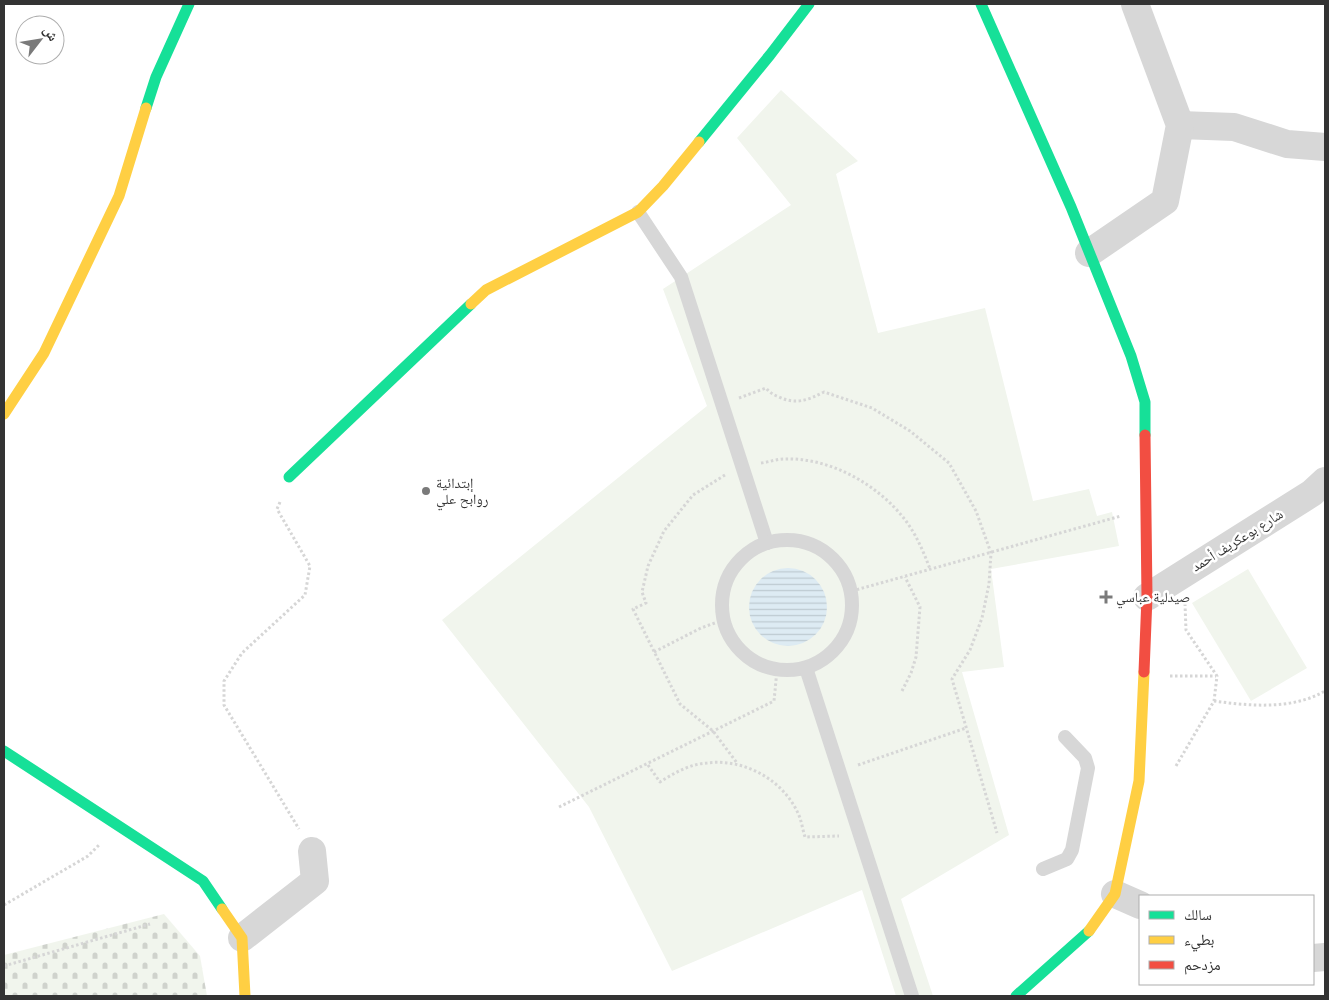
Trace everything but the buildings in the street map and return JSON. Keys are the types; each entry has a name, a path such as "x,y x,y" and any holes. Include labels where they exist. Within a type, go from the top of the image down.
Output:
{"street":[{"path":"4,414 44,353 119,196 156,77 189,4"},
{"path":"289,477 486,290 638,212 676,171 770,56 809,4"},
{"path":"981,4 1089,253 1131,356 1145,402 1147,597 1139,781 1115,894 1092,928 1016,996"},
{"path":"1089,253 1165,201 1180,125 1135,4"},
{"path":"1180,125 1234,127 1287,144 1325,147"},
{"name":"شارع بوعكريف أحمد","path":"1147,597 1312,493 1325,481"},
{"path":"4,751 203,881 242,938 246,996"},
{"path":"242,938 315,881 312,851"},
{"path":"1115,894 1139,905"}],"lane":[{"path":"638,212 681,277 766,543"},
{"path":"789,539 811,544 830,555 844,572 852,591 853,612 847,633 835,651 819,664 799,670 777,670 757,664 740,651 728,634 723,620 722,591 731,570 746,553 766,543 789,539"},
{"path":"806,668 912,996"},
{"path":"1043,869 1067,859 1072,850 1088,768 1085,758 1065,737"}],"path":[{"path":"722,404 766,388 770,393 786,400 799,402 824,392 872,408 910,431 949,463 976,511 991,552 989,584 982,618 970,650 952,679 997,833"},
{"path":"737,763 713,731 680,704 633,609 646,602 642,592 648,566 664,531 693,495 726,474 742,467 784,459 817,462 856,478 884,498 906,521 924,550 930,569"},
{"path":"289,477 277,509 310,566 305,595 242,653 224,681 224,705 312,851"},
{"path":"852,591 1146,508"},
{"path":"902,692 916,657 920,607 904,576"},
{"path":"1176,766 1214,701 1217,676 1186,630 1185,601"},
{"path":"654,652 701,628 723,620"},
{"path":"559,807 648,765 774,701 777,670"},
{"path":"1144,676 1217,676"},
{"path":"1214,701 1264,706 1296,701 1325,690"},
{"path":"840,772 966,728"},
{"path":"648,765 660,782 677,772 706,762 737,763 761,773 784,791 800,817 805,837 844,836 859,830"},
{"path":"4,905 88,856 101,844 112,822"},
{"path":"4,966 150,924"}],"green space":[{"path":"781,90 858,161 836,174 878,333 985,308 1033,501 1089,489 1097,516 1112,512 1119,546 991,569 1004,667 962,672 1009,835 901,899 933,996 896,996 862,890 672,971 589,807 442,620 707,406 663,289 791,205 737,138"},
{"path":"1248,569 1307,668 1251,701 1192,603"},
{"path":"164,914 200,956 207,996 4,996 4,955"}],"shaded area":[{"path":"788,568 803,571 816,579 824,592 827,607 824,622 816,635 803,643 788,646 773,643 760,635 752,622 749,607 752,592 760,579 773,571"}],"traffic: fast":[{"path":"146,108 156,77 189,4"},
{"path":"699,142 809,4"},
{"path":"981,4 1071,207 1131,356 1145,402 1145,435"},
{"path":"289,477 471,304"},
{"path":"4,751 203,881 222,909"},
{"path":"1016,996 1089,931"}],"traffic: slow":[{"path":"4,414 44,353 119,196 146,108"},
{"path":"471,304 486,290 638,212 663,186 699,142"},
{"path":"1089,931 1115,894 1139,781 1144,672"},
{"path":"222,909 242,938 245,996"}],"traffic: jam":[{"path":"1144,672 1147,597 1145,435"}],"place":[{"name":"إبتدائية روابح علي","path":"426,491"},
{"name":"صيدلية عباسي","path":"1106,597"}]}
